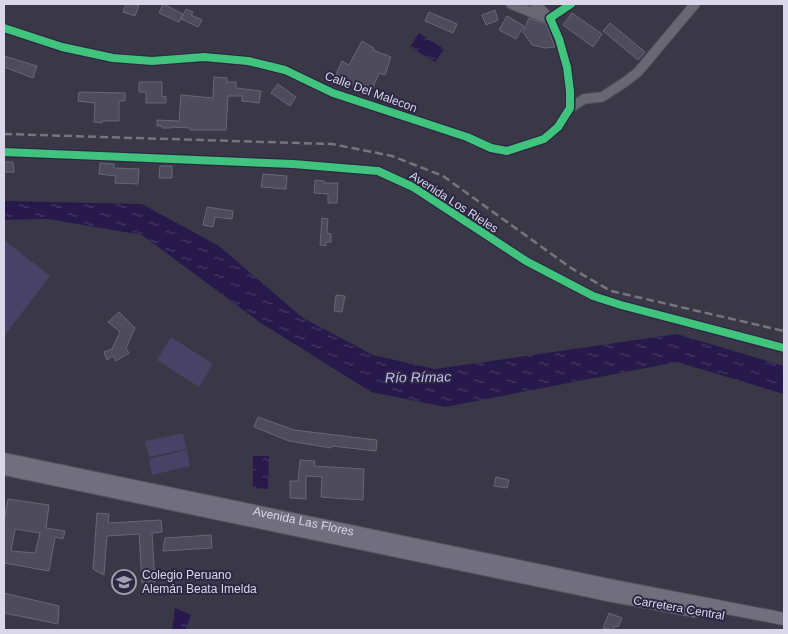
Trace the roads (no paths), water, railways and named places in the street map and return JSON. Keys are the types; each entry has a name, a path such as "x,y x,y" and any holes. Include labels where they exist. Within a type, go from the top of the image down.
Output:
{"highway":[{"name":"Avenida Las Flores","path":"4,459 278,521 604,589"},
{"name":"Avenida Las Flores","path":"4,469 278,521"},
{"name":"Carretera Central","path":"604,589 784,619"},
{"name":"Carretera Central","path":"604,589 784,627"}],"street":[{"path":"511,4 550,18 571,4"},
{"path":"535,4 550,18 559,39 567,67 570,108"},
{"path":"570,108 584,99 602,97 626,82 638,72 695,4"},
{"name":"Calle Del Malecon","path":"4,28 62,47 113,58 152,61 204,57 248,61 285,70 333,93 467,137 491,148 507,151 544,139 558,127 570,108"},
{"name":"Avenida Los Rieles","path":"4,152 293,164 378,171 413,187 526,261 592,296 784,348"}],"water":[{"path":"419,33 444,49 435,62 410,47"},
{"name":"Río Rímac","path":"4,201 142,204 219,246 303,318 373,355 435,369 677,334 784,366 784,394 677,362 445,407 371,392 258,321 142,235 48,219 4,220"},
{"path":"253,456 269,456 268,489 253,488"},
{"path":"175,608 191,615 186,630 172,630"}],"railway":[{"path":"4,134 332,144 392,156 443,176 571,268 611,291 784,331"}],"place":[{"name":"Colegio Peruano Alemán Beata Imelda","path":"124,582"}]}
